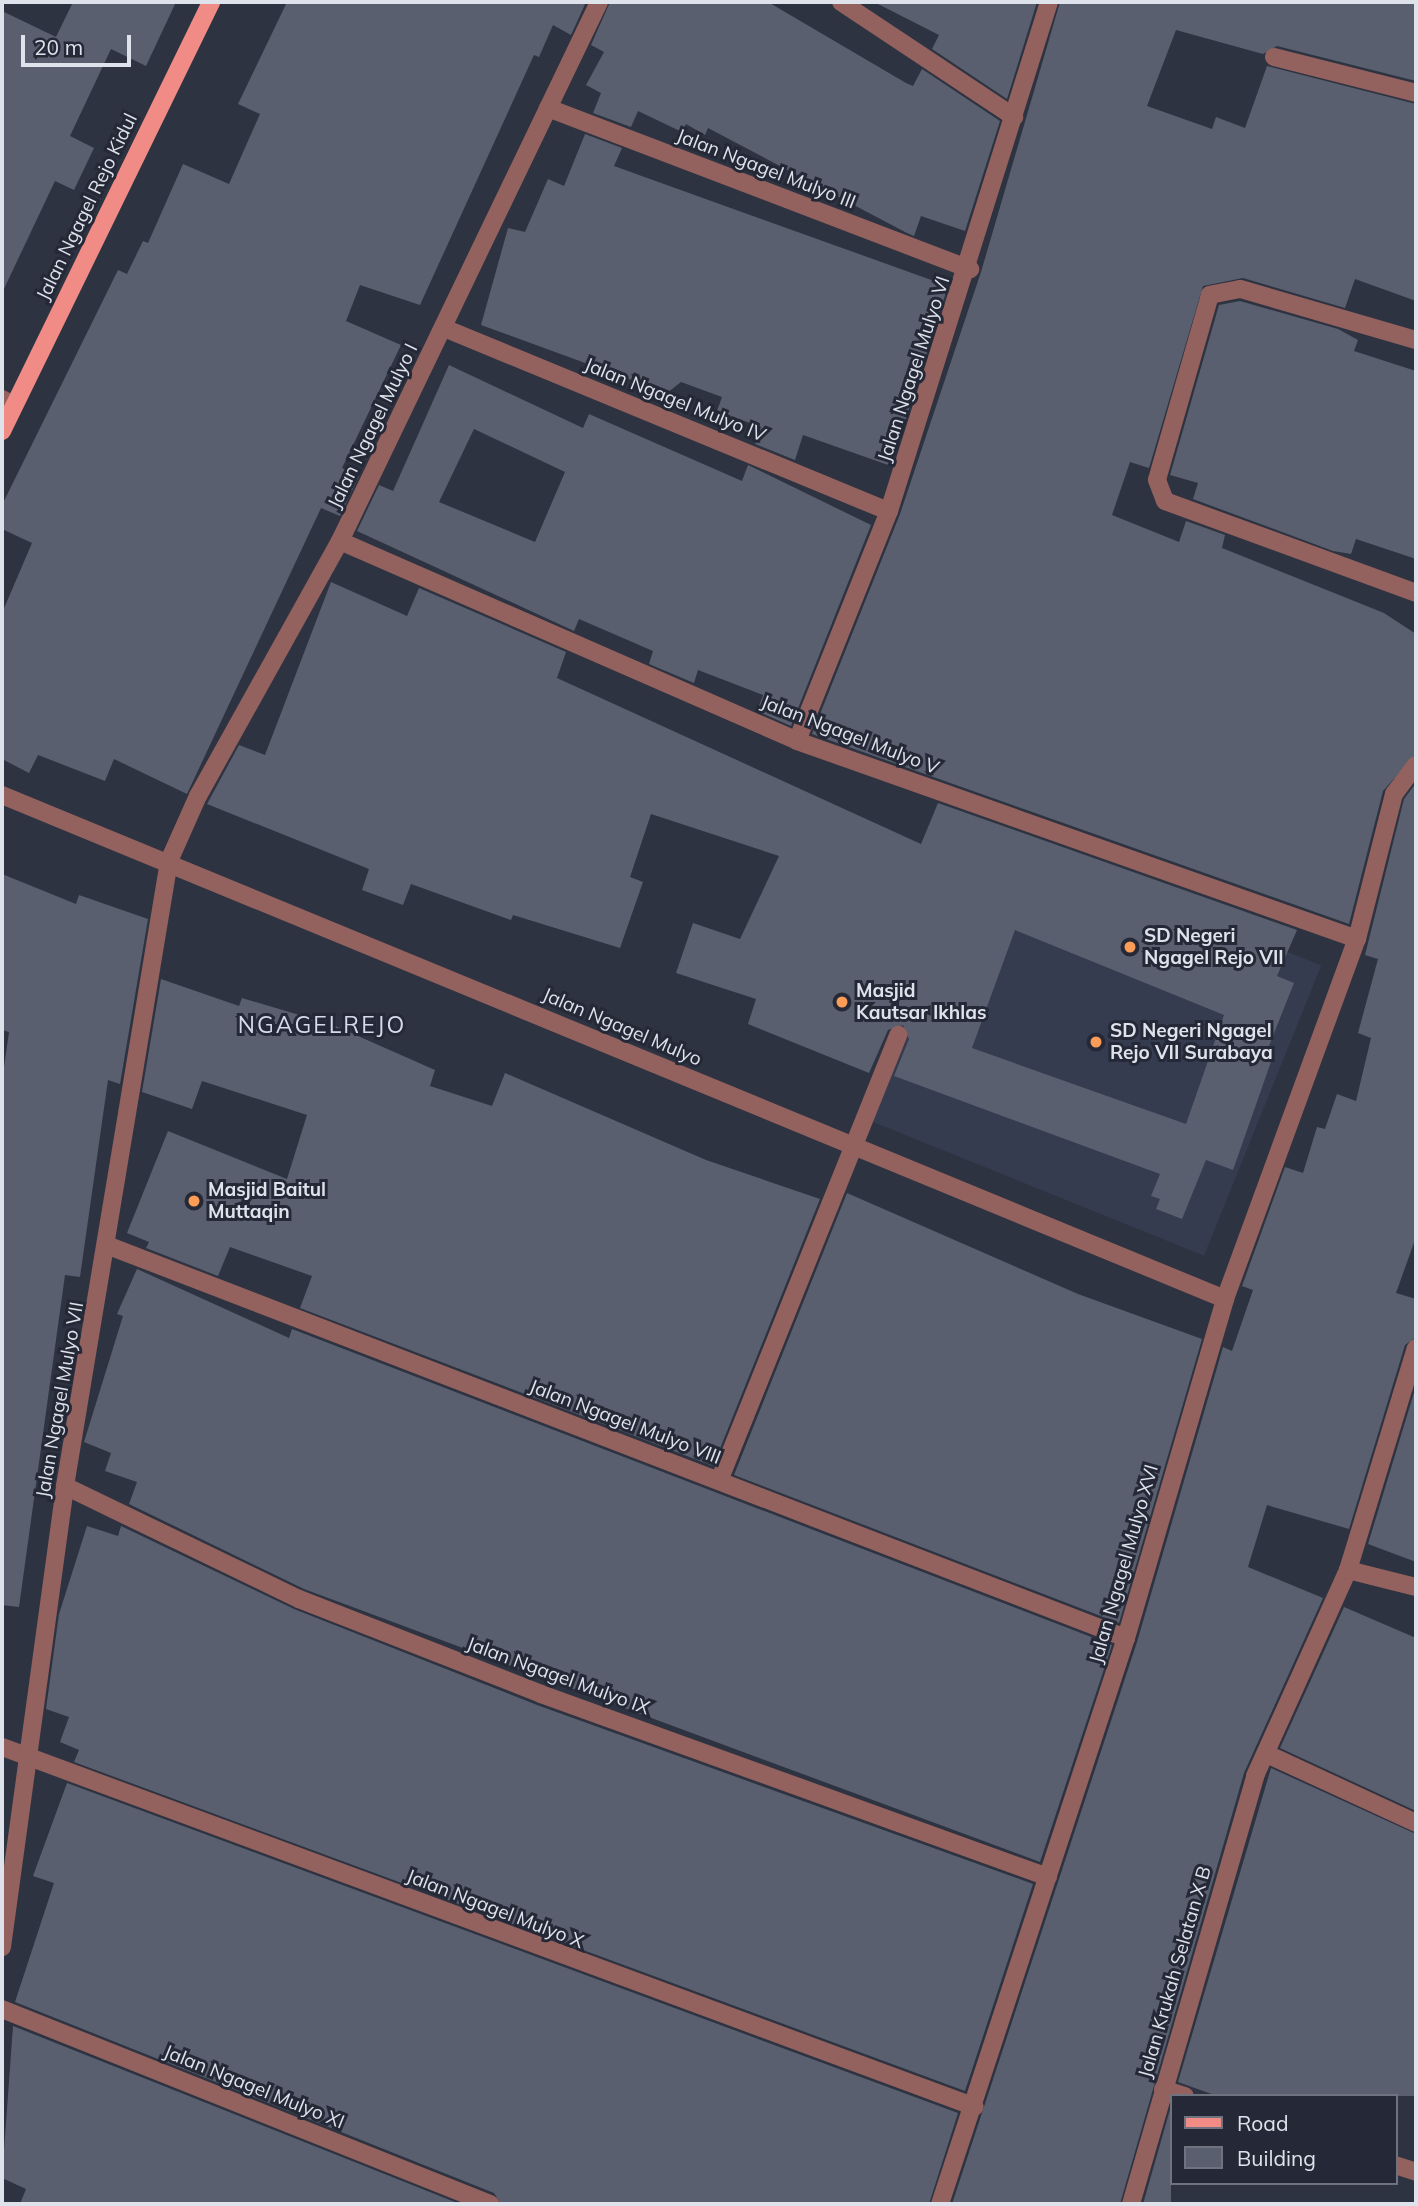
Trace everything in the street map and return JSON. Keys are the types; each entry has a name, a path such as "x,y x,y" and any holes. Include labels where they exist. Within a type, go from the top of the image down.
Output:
{"main road":[{"name":"Jalan Ngagel Rejo Kidul","path":"2,431 8,402 211,2"}],"street":[{"name":"Jalan Ngagel Mulyo I","path":"169,861 198,796 340,541 599,2"},
{"path":"841,2 1014,117"},
{"name":"Jalan Ngagel Mulyo VI","path":"797,741 889,511 970,269 1049,2"},
{"path":"1274,57 1416,93"},
{"name":"Jalan Ngagel Mulyo III","path":"548,108 970,269"},
{"path":"1416,340 1240,289 1210,295 1158,493 1311,559 1416,593"},
{"name":"Jalan Ngagel Mulyo IV","path":"444,328 889,511"},
{"name":"Jalan Ngagel Mulyo V","path":"340,541 797,741 1357,939"},
{"name":"Jalan Ngagel Mulyo XVI","path":"940,2204 975,2107 1126,1638 1225,1299 1357,939 1394,794 1416,765"},
{"name":"Jalan Ngagel Mulyo","path":"2,795 169,861 1225,1299"},
{"name":"Jalan Ngagel Mulyo VII","path":"2,1947 25,1751 65,1486 109,1247 169,861"},
{"path":"719,1481 857,1147 898,1035"},
{"name":"Jalan Ngagel Mulyo VIII","path":"109,1247 1126,1638"},
{"name":"Jalan Krukah Selatan X B","path":"1131,2204 1255,1776 1269,1755 1348,1570 1416,1349"},
{"name":"Jalan Ngagel Mulyo IX","path":"65,1486 299,1599 541,1694 1048,1877"},
{"path":"1348,1570 1416,1587"},
{"name":"Jalan Ngagel Mulyo X","path":"2,1747 25,1751 975,2107"},
{"path":"1269,1755 1416,1824"},
{"name":"Jalan Ngagel Mulyo XI","path":"2,2009 490,2204"},
{"path":"1163,2089 1179,2094"},
{"path":"1397,2166 1416,2172"}],"shaded area":[{"name":"SD Negeri Ngagel Rejo VII Surabaya","path":"981,828 1321,965 1204,1256 864,1118"}],"building":[{"path":"73,2 176,2 146,66 111,49 70,136 94,148 74,190 55,181 2,293 2,11 56,37"},
{"path":"287,2 586,2 571,35 553,25 539,57 534,55 420,305 360,285 346,321 401,345 342,468 359,476 340,516 321,508 187,794 114,759 105,781 38,755 29,773 2,759 2,613 32,543 2,529 2,505 118,270 127,274 143,241 148,243 183,164 229,184 260,114 238,104"},
{"path":"610,2 768,2 906,83 913,86 922,69 1000,121 965,231 921,216 914,236 708,128 705,135 686,124 682,132 638,111 631,127 593,113 601,93 586,85 604,52 591,45"},
{"path":"874,2 1037,2 1007,99 932,49 939,35"},
{"path":"1060,2 1416,2 1416,81 1277,46 1263,54 1176,30 1147,106 1212,129 1216,117 1245,128 1267,66 1416,104 1416,301 1355,279 1345,308 1243,278 1203,286 1149,468 1130,462 1112,515 1179,542 1186,521 1225,535 1222,548 1384,613 1416,634 1416,754 1383,791 1349,924 812,734 900,514 981,272"},
{"path":"585,134 622,148 614,166 948,286 891,466 803,435 795,460 755,444 761,427 717,411 722,397 681,382 667,393 481,325 508,228 525,232 548,179 564,186"},
{"path":"1240,301 1338,329 1358,340 1354,351 1416,371 1416,559 1356,539 1351,554 1333,551 1193,499 1198,483 1170,475 1219,305"},
{"path":"449,365 583,428 589,414 742,481 748,465 871,525 791,726 757,711 763,695 698,670 694,683 649,664 653,651 579,619 574,631 357,531 379,485 393,491","holes":["474,429 565,472 535,542 439,502"]},
{"path":"331,582 407,616 419,588 566,652 557,678 921,844 938,803 1297,930 1277,976 1294,983 1265,1056 1272,1059 1233,1170 1206,1160 1182,1219 1156,1209 1160,1199 1151,1196 1160,1174 894,1076 909,1039 903,1025 888,1030 869,1073 748,1024 756,999 676,973 693,923 740,939 779,856 651,814 630,877 643,882 620,948 513,915 511,920 411,884 403,905 362,890 369,869 207,804 239,745 265,755","holes":["1015,930 1224,1015 1186,1124 972,1048"]},
{"path":"1416,783 1416,1237 1396,1293 1416,1299 1416,1337 1405,1345 1349,1529 1267,1505 1248,1567 1323,1598 1244,1773 1120,2204 952,2204 1137,1642 1223,1347 1232,1351 1253,1290 1242,1286 1285,1167 1303,1173 1317,1127 1325,1129 1337,1094 1356,1101 1371,1038 1358,1033 1378,959 1365,955 1404,799"},
{"path":"2,874 76,904 79,895 148,919 120,1084 108,1080 80,1277 65,1275 19,1607 2,1605 2,1081 9,1032 2,1030"},
{"path":"161,979 239,1006 242,998 333,1025 435,1070 430,1086 492,1106 505,1073 706,1160 820,1199 713,1466 300,1308 312,1276 230,1247 218,1276 146,1248 149,1242 127,1233 168,1131 287,1179 307,1115 202,1081 192,1109 142,1092"},
{"path":"847,1193 1078,1294 1202,1339 1119,1623 734,1475"},
{"path":"137,1269 289,1338 292,1329 1112,1645 1040,1862 304,1589 129,1504 137,1482 105,1471 111,1453 84,1442 123,1316 117,1314"},
{"path":"1416,1386 1416,1562 1368,1544"},
{"path":"87,1526 118,1536 121,1526 294,1609 537,1705 1033,1884 965,2091 74,1762 79,1750 60,1742 69,1717 46,1709 59,1614"},
{"path":"1344,1607 1416,1638 1416,1811 1280,1748"},
{"path":"1271,1768 1416,1834 1416,2096 1211,2094 1178,2082"},
{"path":"67,1783 958,2113 929,2204 501,2204 494,2193 15,2002 54,1883 33,1876"},
{"path":"13,2026 460,2204 20,2204 26,2189 2,2178"},
{"path":"1170,2110 1171,2204 1143,2204"}],"place":[{"name":"SD Negeri Ngagel Rejo VII","path":"1130,947"},
{"name":"Masjid Kautsar Ikhlas","path":"842,1002"},
{"name":"SD Negeri Ngagel Rejo VII Surabaya","path":"1096,1042"},
{"name":"Masjid Baitul Muttaqin","path":"194,1201"}],"district":[{"name":"NGAGELREJO","path":"322,1025"}]}
